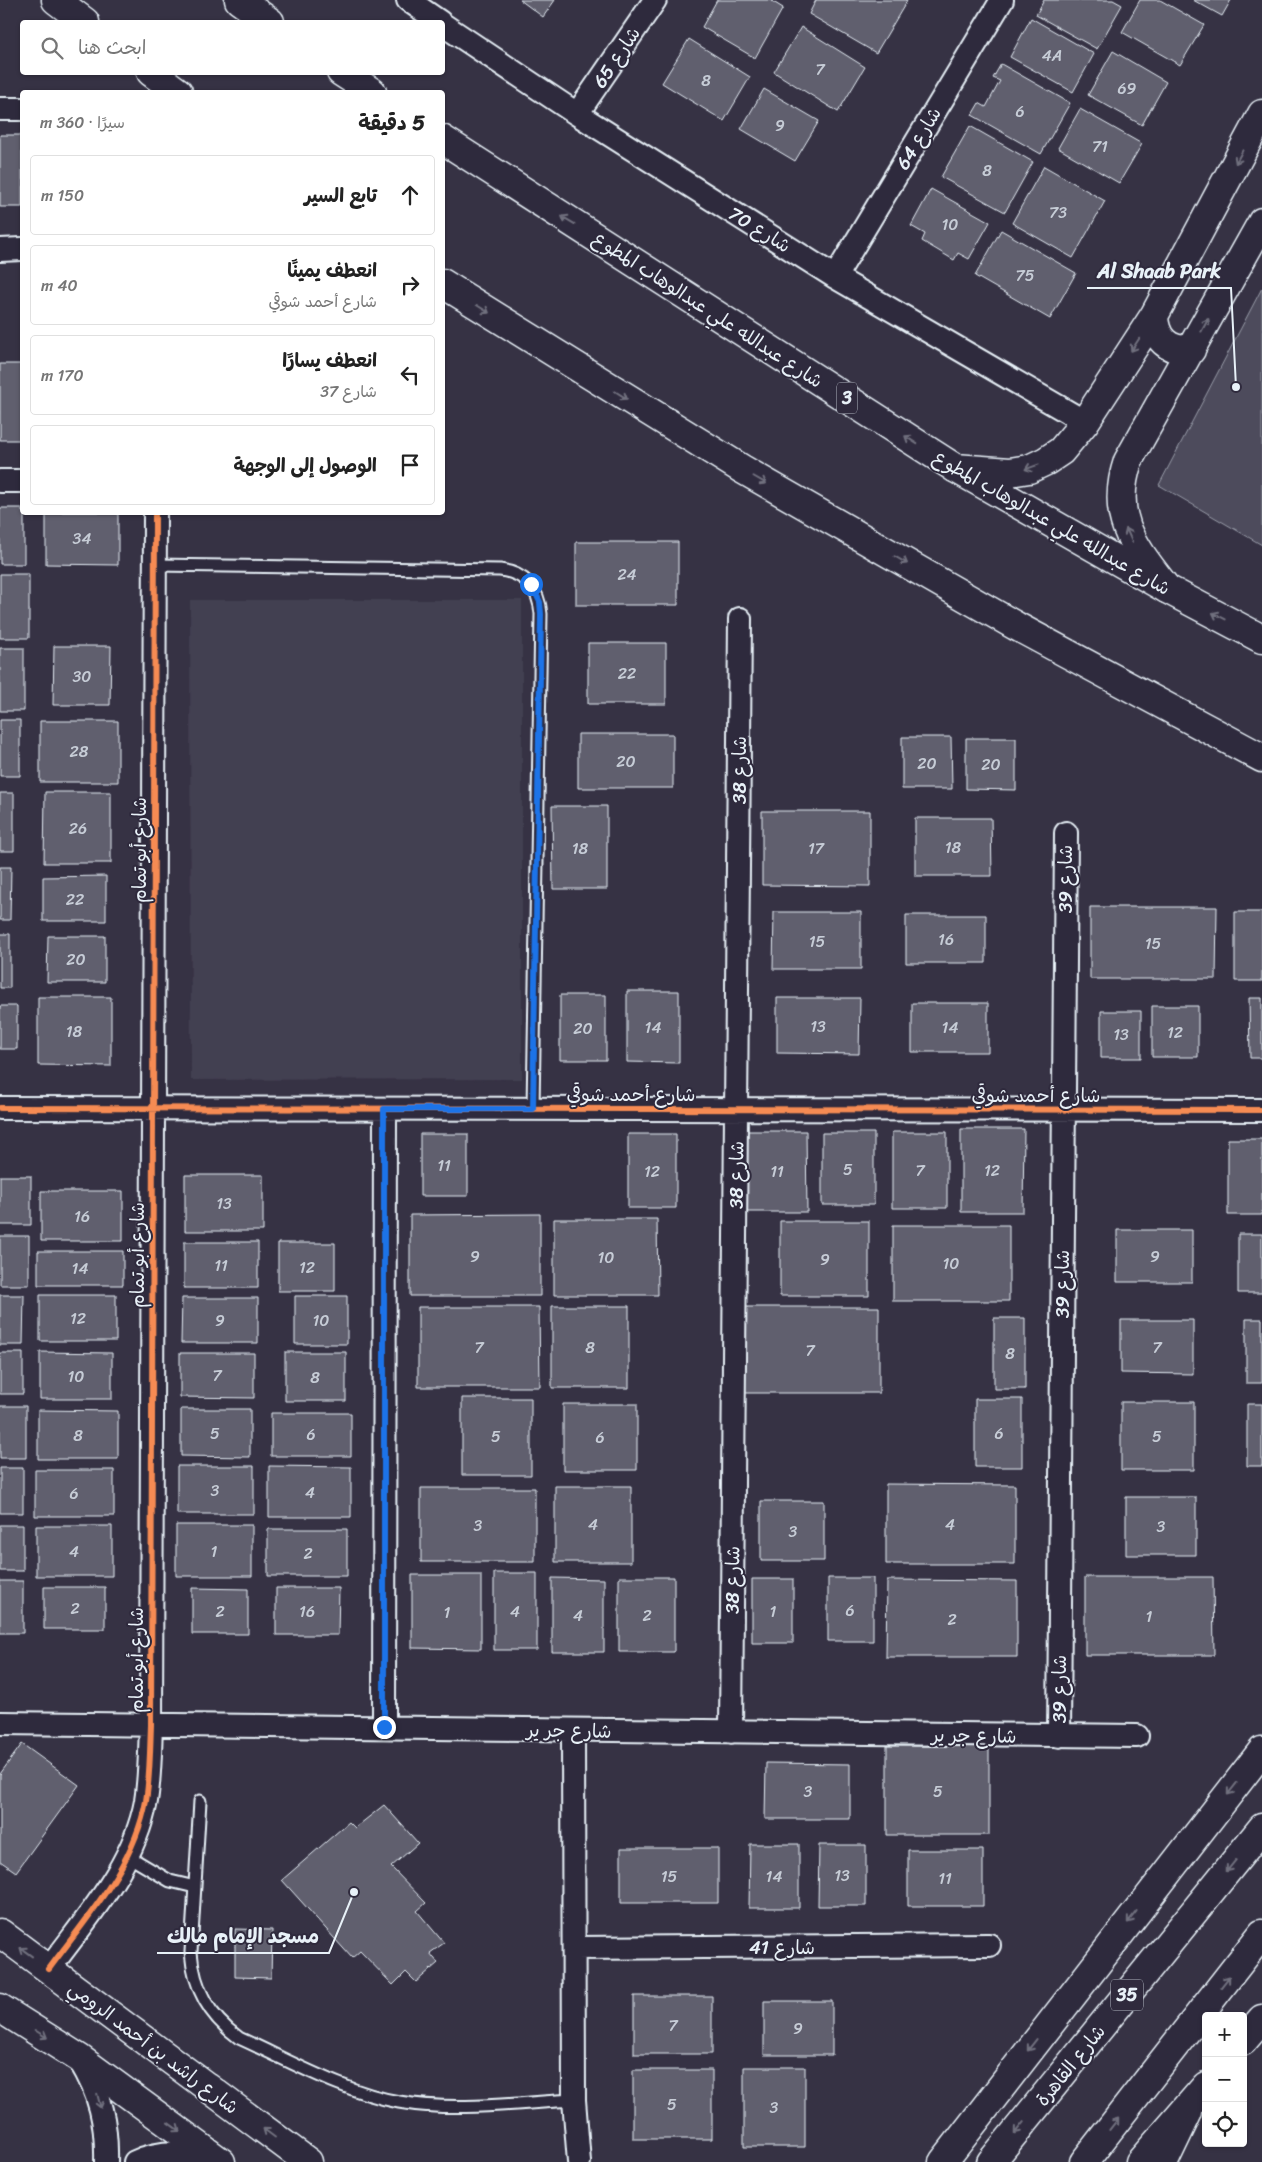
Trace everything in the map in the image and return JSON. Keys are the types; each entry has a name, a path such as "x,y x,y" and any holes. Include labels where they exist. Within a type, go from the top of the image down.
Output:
{"main road":[{"path":"56,0 83,20"},
{"path":"239,0 267,20"},
{"path":"156,75 175,90"},
{"path":"346,75 369,90"},
{"path":"954,468 1010,472 1028,469 1046,461 1061,450 1085,422 1154,316 1262,114"},
{"name":"شارع عبدالله علي عبدالوهاب المطوع","path":"445,141 954,468 1167,589 1262,639"},
{"path":"1167,589 1131,541 1121,510 1123,477 1128,462 1262,222"},
{"path":"445,285 742,469 1016,626 1262,758"},
{"path":"1154,316 1158,335 1164,343 1172,348 1191,350"},
{"path":"943,2162 1262,1751"},
{"name":"شارع القاهرة","path":"991,2162 1262,1828"},
{"name":"شارع راشد بن أحمد الرومي","path":"0,1933 308,2162"},
{"path":"1084,2162 1262,1934"},
{"path":"0,2008 79,2058 221,2162"},
{"path":"1247,2037 1262,2019"},
{"path":"1140,2162 1199,2094"},
{"path":"1164,2162 1199,2094"}],"street":[{"name":"شارع 70","path":"408,0 437,20"},
{"name":"شارع 65","path":"577,114 655,0"},
{"name":"شارع 64","path":"835,277 1002,0"},
{"name":"شارع 70","path":"445,26 577,114 835,277 1085,422"},
{"path":"0,110 20,109"},
{"path":"0,250 20,249"},
{"path":"0,481 20,481"},
{"name":"شارع أبو تمام","path":"49,1968 119,1872 128,1856 141,1820 149,1784 151,1725 155,515"},
{"name":"شارع 38","path":"731,1732 740,619"},
{"name":"شارع 39","path":"1059,1736 1066,832"},
{"name":"شارع أحمد شوقي","path":"0,1108 1262,1110"},
{"path":"384,1109 384,1727"},
{"name":"شارع جر ير","path":"0,1722 1137,1736"},
{"path":"573,1730 574,2100 579,2162"},
{"name":"شارع 41","path":"575,1948 989,1945"},
{"path":"79,2058 98,2094 105,2128 106,2162"},
{"path":"135,2162 154,2155 178,2153 203,2156 216,2162"}],"lane":[{"path":"155,565 500,570 512,571 522,576 531,584 540,602 541,614 533,1109"},
{"path":"200,1801 191,1952 197,1986 214,2015 225,2028 239,2038 348,2087 397,2102 455,2106 574,2100"},
{"path":"128,1856 170,1881 195,1887"}],"shaded area":[{"path":"1262,288 1262,545 1159,485"},
{"path":"190,600 522,600 522,1079 191,1080"}],"building":[{"path":"520,0 555,0 543,17"},
{"path":"717,0 770,0 783,8 755,58 702,27"},
{"path":"816,0 907,1 876,53 809,14"},
{"path":"1044,0 1113,0 1122,5 1097,49 1036,15"},
{"path":"1140,0 1160,0 1204,25 1180,65 1122,32"},
{"path":"1193,0 1231,0 1222,16"},
{"path":"1031,18 1094,54 1073,92 1010,57"},
{"path":"801,27 865,67 838,112 774,72"},
{"path":"689,39 750,77 724,121 662,83"},
{"path":"1113,51 1166,82 1142,125 1088,95"},
{"path":"1001,64 1070,103 1041,154 972,115 979,103 986,107 1000,81 993,78"},
{"path":"764,89 819,121 795,161 741,129"},
{"path":"1080,109 1142,144 1119,183 1058,148"},
{"path":"970,126 1033,162 1005,212 941,177"},
{"path":"0,135 20,135 20,207 0,207"},
{"path":"1044,166 1105,201 1073,258 1012,223"},
{"path":"931,189 990,222 969,259 958,253 954,260 922,241 925,234 911,226"},
{"path":"1001,230 1076,273 1050,319 975,276"},
{"path":"0,364 20,364 20,440 0,440"},
{"path":"0,508 20,508 20,515 24,515 24,564 0,564"},
{"path":"46,515 118,515 118,565 46,564"},
{"path":"576,542 678,542 678,605 576,605"},
{"path":"0,574 29,574 29,638 0,638"},
{"path":"588,643 666,643 666,704 588,704"},
{"path":"54,646 111,646 110,705 53,705"},
{"path":"0,648 24,648 24,711 0,711"},
{"path":"0,720 20,720 20,776 0,776"},
{"path":"40,721 118,721 118,782 40,782"},
{"path":"578,734 673,734 673,788 578,788"},
{"path":"902,737 951,737 952,789 902,789"},
{"path":"966,738 1016,738 1016,790 966,789"},
{"path":"45,792 111,792 111,863 44,863"},
{"path":"0,793 14,793 14,851 0,851"},
{"path":"552,806 607,806 607,889 553,889"},
{"path":"762,811 870,811 870,886 762,885"},
{"path":"915,818 991,818 992,876 915,876"},
{"path":"0,867 11,867 10,920 0,920"},
{"path":"106,876 106,921 43,921 43,877"},
{"path":"1090,907 1217,907 1216,979 1090,979"},
{"path":"774,912 861,912 861,969 773,969"},
{"path":"1235,912 1262,912 1262,981 1235,981"},
{"path":"906,915 986,915 986,963 906,963"},
{"path":"0,934 10,934 10,988 0,988"},
{"path":"48,936 105,936 105,982 47,982"},
{"path":"627,991 679,991 679,1063 627,1062"},
{"path":"560,995 606,995 606,1060 560,1060"},
{"path":"38,997 111,997 111,1066 38,1065"},
{"path":"777,998 860,998 859,1054 777,1053"},
{"path":"1249,998 1262,998 1262,1058 1250,1058"},
{"path":"912,1003 988,1003 988,1052 912,1052"},
{"path":"0,1006 17,1006 17,1049 0,1049"},
{"path":"1152,1006 1198,1006 1198,1057 1152,1057"},
{"path":"1101,1011 1141,1011 1141,1058 1101,1058"},
{"path":"961,1129 1024,1129 1023,1212 961,1212"},
{"path":"747,1131 806,1131 807,1212 747,1212"},
{"path":"892,1132 947,1132 947,1208 892,1208"},
{"path":"822,1133 874,1133 874,1205 822,1205"},
{"path":"420,1134 468,1134 468,1196 420,1196"},
{"path":"628,1134 676,1134 676,1208 628,1208"},
{"path":"1228,1139 1262,1139 1262,1215 1228,1215"},
{"path":"185,1175 263,1175 263,1231 185,1231"},
{"path":"0,1176 31,1176 31,1225 0,1225"},
{"path":"41,1191 123,1191 123,1241 41,1241"},
{"path":"540,1214 540,1296 410,1296 410,1215"},
{"path":"554,1219 657,1219 658,1295 554,1295"},
{"path":"780,1221 869,1221 869,1296 780,1296"},
{"path":"893,1225 1009,1225 1009,1301 893,1301"},
{"path":"1117,1230 1192,1230 1192,1282 1117,1282"},
{"path":"1238,1234 1262,1234 1262,1293 1238,1293"},
{"path":"0,1236 29,1236 29,1285 0,1285"},
{"path":"184,1242 258,1242 258,1288 184,1288"},
{"path":"278,1243 335,1243 335,1291 278,1291"},
{"path":"38,1251 123,1251 123,1285 38,1285"},
{"path":"0,1295 24,1295 23,1345 0,1345"},
{"path":"40,1295 116,1295 116,1341 40,1341"},
{"path":"295,1296 347,1296 347,1344 295,1344"},
{"path":"182,1298 258,1298 258,1343 181,1343"},
{"path":"552,1306 629,1306 629,1388 552,1388"},
{"path":"418,1307 539,1307 540,1387 418,1387"},
{"path":"742,1307 879,1307 879,1393 741,1393"},
{"path":"994,1318 1025,1318 1025,1389 994,1389"},
{"path":"1246,1319 1262,1319 1262,1383 1246,1383"},
{"path":"1121,1320 1193,1320 1193,1374 1121,1373"},
{"path":"40,1352 112,1353 112,1399 40,1399"},
{"path":"285,1352 346,1352 346,1401 285,1401"},
{"path":"0,1353 23,1353 23,1394 0,1394"},
{"path":"180,1353 254,1353 254,1398 180,1397"},
{"path":"462,1398 531,1398 531,1475 462,1475"},
{"path":"975,1399 1022,1399 1022,1467 975,1467"},
{"path":"1121,1402 1194,1402 1194,1470 1121,1470"},
{"path":"563,1404 637,1404 637,1470 563,1470"},
{"path":"1247,1404 1262,1404 1262,1466 1247,1466"},
{"path":"0,1406 26,1406 26,1458 0,1458"},
{"path":"181,1409 250,1409 250,1457 181,1456"},
{"path":"38,1410 118,1411 118,1459 38,1459"},
{"path":"271,1413 351,1413 351,1456 271,1456"},
{"path":"177,1466 254,1466 254,1514 177,1514"},
{"path":"269,1466 351,1467 351,1517 269,1517"},
{"path":"0,1468 23,1468 23,1513 0,1513"},
{"path":"35,1470 114,1470 114,1516 35,1516"},
{"path":"886,1484 1015,1485 1015,1564 886,1564"},
{"path":"555,1486 631,1486 631,1562 555,1562"},
{"path":"421,1488 535,1488 535,1562 421,1562"},
{"path":"1126,1497 1196,1497 1196,1555 1126,1555"},
{"path":"761,1501 824,1501 824,1561 761,1561"},
{"path":"0,1525 23,1525 23,1571 0,1571"},
{"path":"176,1525 252,1525 252,1576 176,1576"},
{"path":"36,1526 112,1526 112,1576 36,1576"},
{"path":"268,1529 347,1529 347,1576 268,1576"},
{"path":"494,1573 537,1573 537,1650 494,1650"},
{"path":"412,1575 481,1575 481,1649 412,1648"},
{"path":"619,1577 674,1577 674,1652 619,1652"},
{"path":"1085,1577 1213,1577 1214,1655 1085,1655"},
{"path":"552,1578 604,1579 604,1652 552,1652"},
{"path":"828,1578 873,1578 873,1641 828,1641"},
{"path":"752,1579 793,1579 793,1643 752,1643"},
{"path":"887,1580 1017,1581 1017,1657 886,1657"},
{"path":"0,1581 23,1581 23,1633 0,1633"},
{"path":"44,1587 105,1587 105,1629 44,1629"},
{"path":"192,1588 248,1589 248,1634 192,1634"},
{"path":"276,1588 339,1588 338,1635 276,1635"},
{"path":"22,1744 79,1785 16,1872 0,1861 0,1774"},
{"path":"887,1746 989,1746 989,1835 887,1835"},
{"path":"766,1763 850,1764 850,1819 765,1819"},
{"path":"384,1805 418,1843 391,1867 426,1903 417,1911 444,1943 430,1953 438,1963 416,1982 406,1972 393,1985 360,1951 352,1958 282,1880 349,1822 355,1828"},
{"path":"750,1844 799,1844 799,1908 749,1908"},
{"path":"819,1845 866,1845 866,1906 818,1906"},
{"path":"621,1848 718,1848 718,1903 621,1903"},
{"path":"908,1850 983,1850 983,1906 908,1906"},
{"path":"235,1929 272,1930 271,1978 235,1977"},
{"path":"634,1996 712,1996 712,2054 634,2054"},
{"path":"764,2001 832,2001 832,2055 764,2055"},
{"path":"744,2067 805,2067 805,2147 744,2147"},
{"path":"633,2070 712,2070 712,2139 633,2139"}],"cycle path":[{"path":"49,1969 93,1910 120,1869 140,1825 146,1801 149,1773 151,1725 155,515"},
{"path":"0,1108 1262,1110"}],"place":[{"name":"Al Shaab Park","path":"1236,387"},
{"name":"مسجد الإمام مالك","path":"354,1892"}],"route":[{"path":"384,1727 384,1109 533,1109 541,614 537,593 531,584"}]}
